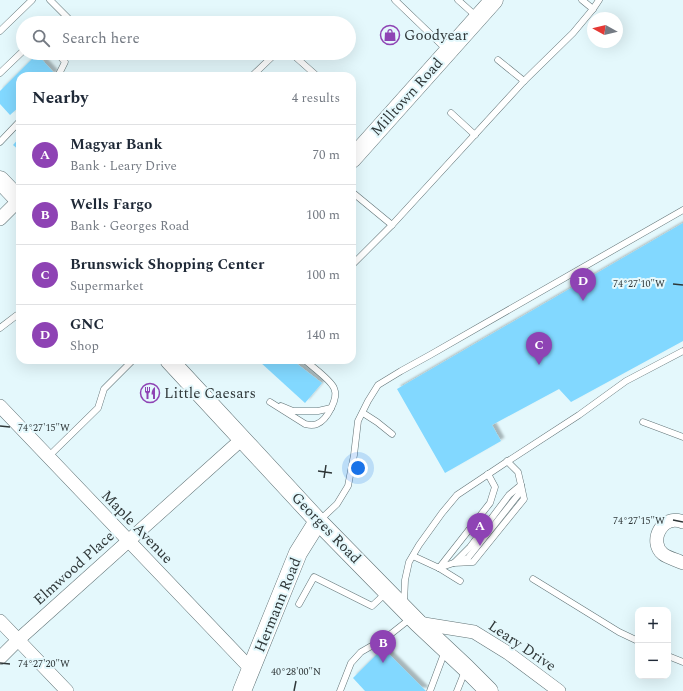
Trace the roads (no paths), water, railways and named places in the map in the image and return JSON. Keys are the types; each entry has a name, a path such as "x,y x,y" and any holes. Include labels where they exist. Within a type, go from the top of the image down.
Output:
{"street":[{"name":"Milltown Road","path":"356,155 494,0"},
{"path":"0,180 16,197"},
{"path":"0,219 16,205"},
{"name":"Georges Road","path":"173,364 318,521 411,616 489,691"},
{"name":"Maple Avenue","path":"0,406 251,669"},
{"name":"Elmwood Place","path":"0,658 18,640 242,439"},
{"path":"683,522 674,520 662,525 658,532 657,540 659,549 663,554 683,563"},
{"name":"Hermann Road","path":"242,691 298,553 318,521"},
{"name":"Leary Drive","path":"411,616 474,632 508,653 559,691"},
{"path":"0,621 67,691"}],"lane":[{"path":"0,31 32,0"},
{"path":"50,0 66,16"},
{"path":"395,0 449,51"},
{"path":"458,0 478,18"},
{"path":"582,0 593,9"},
{"path":"356,261 392,225 524,81 573,33 599,0"},
{"path":"0,73 16,57"},
{"path":"60,72 65,62 63,60"},
{"path":"256,72 268,60"},
{"path":"299,60 312,72"},
{"path":"498,60 524,81"},
{"path":"260,72 262,66"},
{"path":"451,113 474,135"},
{"path":"0,142 16,125"},
{"path":"356,195 392,225"},
{"path":"318,521 337,504 348,486 354,455 358,421 378,385 683,210"},
{"path":"0,328 16,316"},
{"path":"340,691 351,663 356,657 387,637 411,616 404,580 409,562 442,513 457,495 579,415 626,381 683,351"},
{"path":"48,457 98,408 104,390 129,364"},
{"path":"310,364 329,381 334,388 336,397 331,408 324,420 311,426 305,424 270,402 293,411 318,411 331,408"},
{"path":"362,413 377,422 392,434"},
{"path":"643,422 683,437"},
{"path":"439,568 468,558 518,495 521,485 518,472 507,461"},
{"path":"439,568 490,503 495,487 488,474"},
{"path":"413,556 439,568 460,581"},
{"path":"299,604 314,577 372,606 388,592"},
{"path":"533,579 619,632 635,640"},
{"path":"430,691 446,649"},
{"path":"671,657 683,662"},
{"path":"457,691 466,668"}],"place":[{"name":"Goodyear","path":"390,35"},
{"name":"GNC","path":"583,301"},
{"name":"Brunswick Shopping Center","path":"539,365"},
{"name":"Little Caesars","path":"150,393"},
{"name":"Magyar Bank","path":"480,546"},
{"name":"Wells Fargo","path":"383,663"}]}
